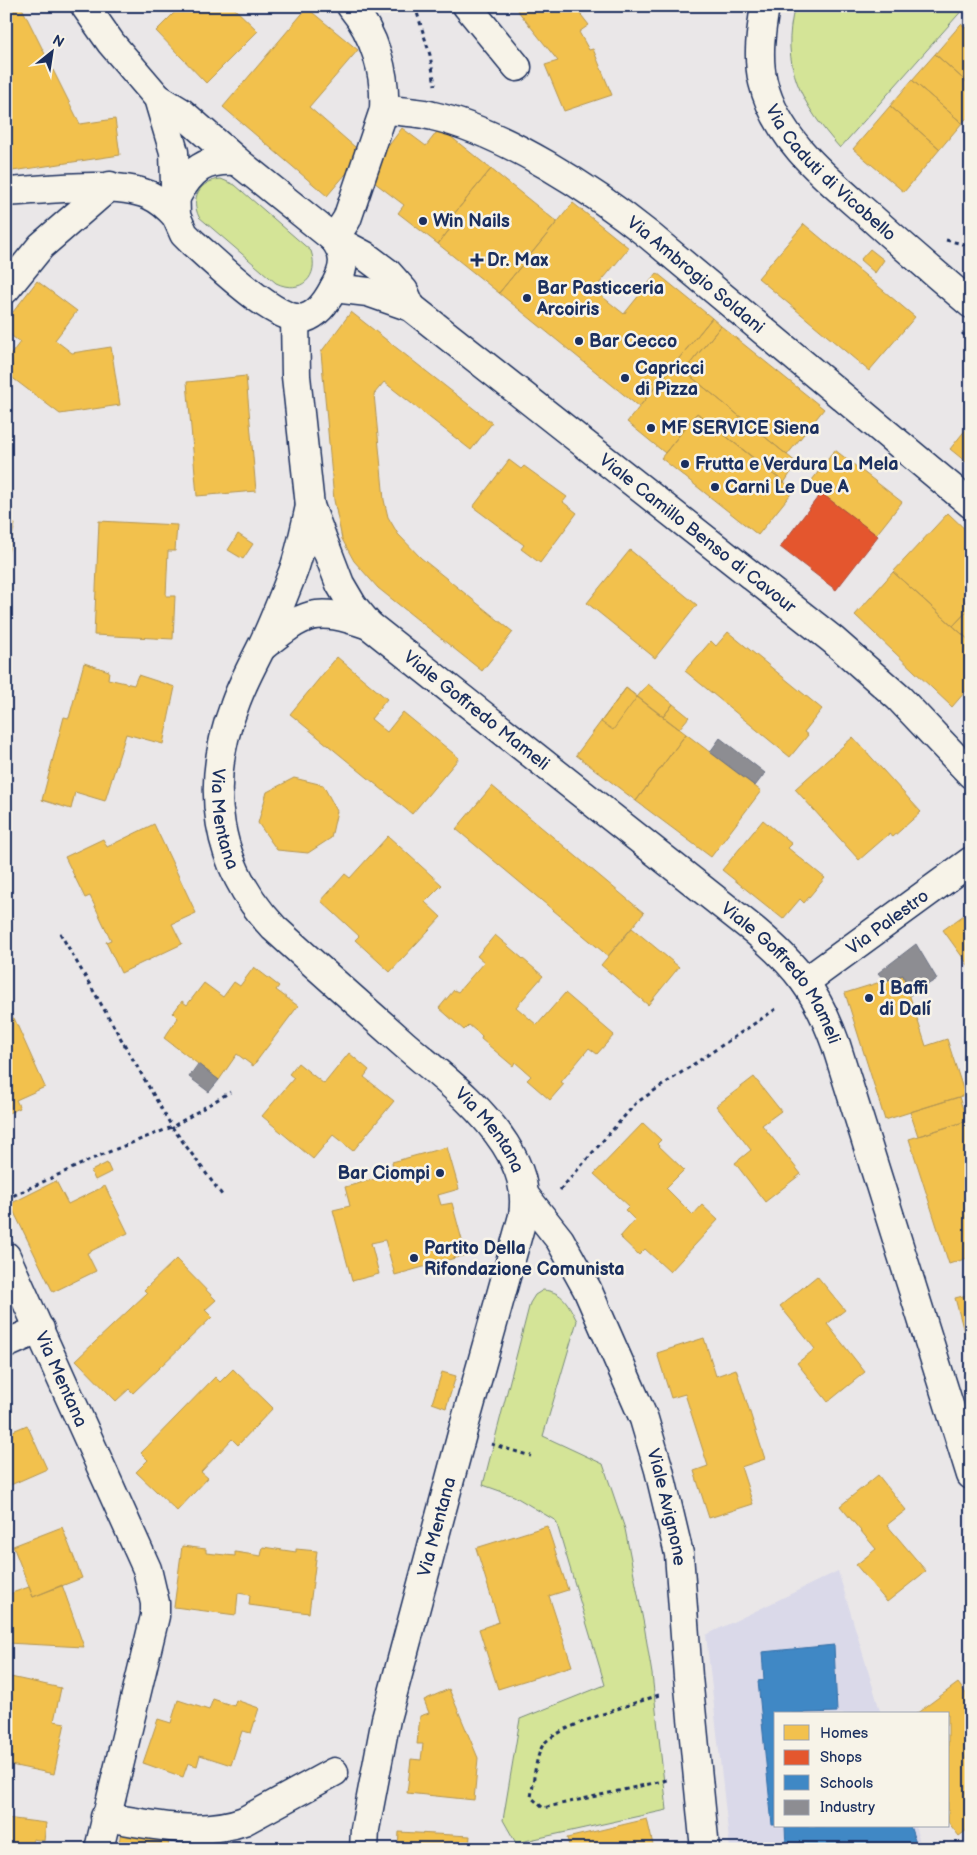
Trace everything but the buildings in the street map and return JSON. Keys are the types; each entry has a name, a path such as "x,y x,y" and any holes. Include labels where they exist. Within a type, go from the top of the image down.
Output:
{"street":[{"name":"Viale Camillo Benso di Cavour","path":"85,6 117,51 158,98 181,112 334,239 364,255 388,273 404,291 411,307"},
{"path":"334,239 347,219 384,110 385,96 381,70 373,42 351,6"},
{"path":"467,6 517,67"},
{"name":"Via Caduti di Vicobello","path":"765,6 760,43 760,68 770,105 782,128 803,154 831,182 971,304"},
{"name":"Viale Camillo Benso di Cavour","path":"158,98 174,152 176,206 184,234 192,243 268,306 283,315 296,318 313,314 334,288 341,274 344,261 340,247 334,239"},
{"name":"Via Ambrogio Soldani","path":"384,110 417,113 457,123 528,155 601,200 650,236 971,504"},
{"path":"6,192 110,186 147,194 176,206 188,178 200,167 215,161 238,161"},
{"path":"6,289 41,246 110,186"},
{"name":"Viale Camillo Benso di Cavour","path":"334,288 368,292 411,307 833,640 911,710 971,774"},
{"name":"Viale Goffredo Mameli","path":"296,318 296,376 310,506 340,584 353,606 369,625 754,930 785,958 805,982 820,1006 836,1045 971,1475"},
{"name":"Via Mentana","path":"310,506 302,546 293,571 262,647 233,709 223,744 218,779 220,822 237,876 252,903 274,928 482,1115 495,1130 514,1160 522,1178 526,1198 523,1216 459,1443 386,1719 365,1829 364,1849"},
{"name":"Viale Goffredo Mameli","path":"262,647 291,624 314,614 336,615 369,625"},
{"name":"Via Palestro","path":"805,982 971,861"},
{"name":"Viale Avignone","path":"526,1198 560,1240 587,1289 644,1419 659,1470 679,1554 688,1677 705,1849"},
{"name":"Via Mentana","path":"6,1256 147,1569 155,1603 150,1641 105,1817 99,1849"},
{"path":"6,1344 40,1329"},
{"path":"105,1817 201,1828 230,1826 244,1821 334,1772"}],"path":[{"path":"415,6 430,54 436,84 432,89"},
{"path":"60,932 172,1127 222,1195"},
{"path":"559,1192 636,1103 776,1009"},
{"path":"6,1199 101,1155 172,1127 230,1092"},
{"path":"490,1444 531,1456"},
{"path":"660,1694 585,1721 544,1743 539,1755 532,1797 543,1808 668,1780"}],"shaded area":[{"path":"838,1571 880,1712 774,1712 774,1828 916,1828 922,1849 730,1849 706,1635"}],"green space":[{"path":"795,6 965,7 840,148 815,116 797,83 792,66 790,47"},
{"path":"221,179 235,185 311,251 313,269 306,281 293,287 276,283 199,217 196,210 198,192 207,183"},
{"path":"543,1290 561,1296 568,1304 577,1321 543,1436 603,1464 625,1529 652,1674 667,1810 516,1843 503,1820 520,1719 605,1685 556,1521 514,1496 483,1485 530,1303 535,1295"}],"place":[{"name":"Win Nails","path":"423,221"},
{"name":"Dr. Max","path":"477,260"},
{"name":"Bar Pasticceria Arcoiris","path":"527,298"},
{"name":"Bar Cecco","path":"579,341"},
{"name":"Capricci di Pizza","path":"625,378"},
{"name":"MF SERVICE Siena","path":"651,428"},
{"name":"Frutta e Verdura La Mela","path":"685,464"},
{"name":"Carni Le Due A","path":"715,487"},
{"name":"I Baffi di Dalí","path":"869,998"},
{"name":"Bar Ciompi","path":"440,1173"},
{"name":"Partito Della Rifondazione Comunista","path":"414,1258"}]}
